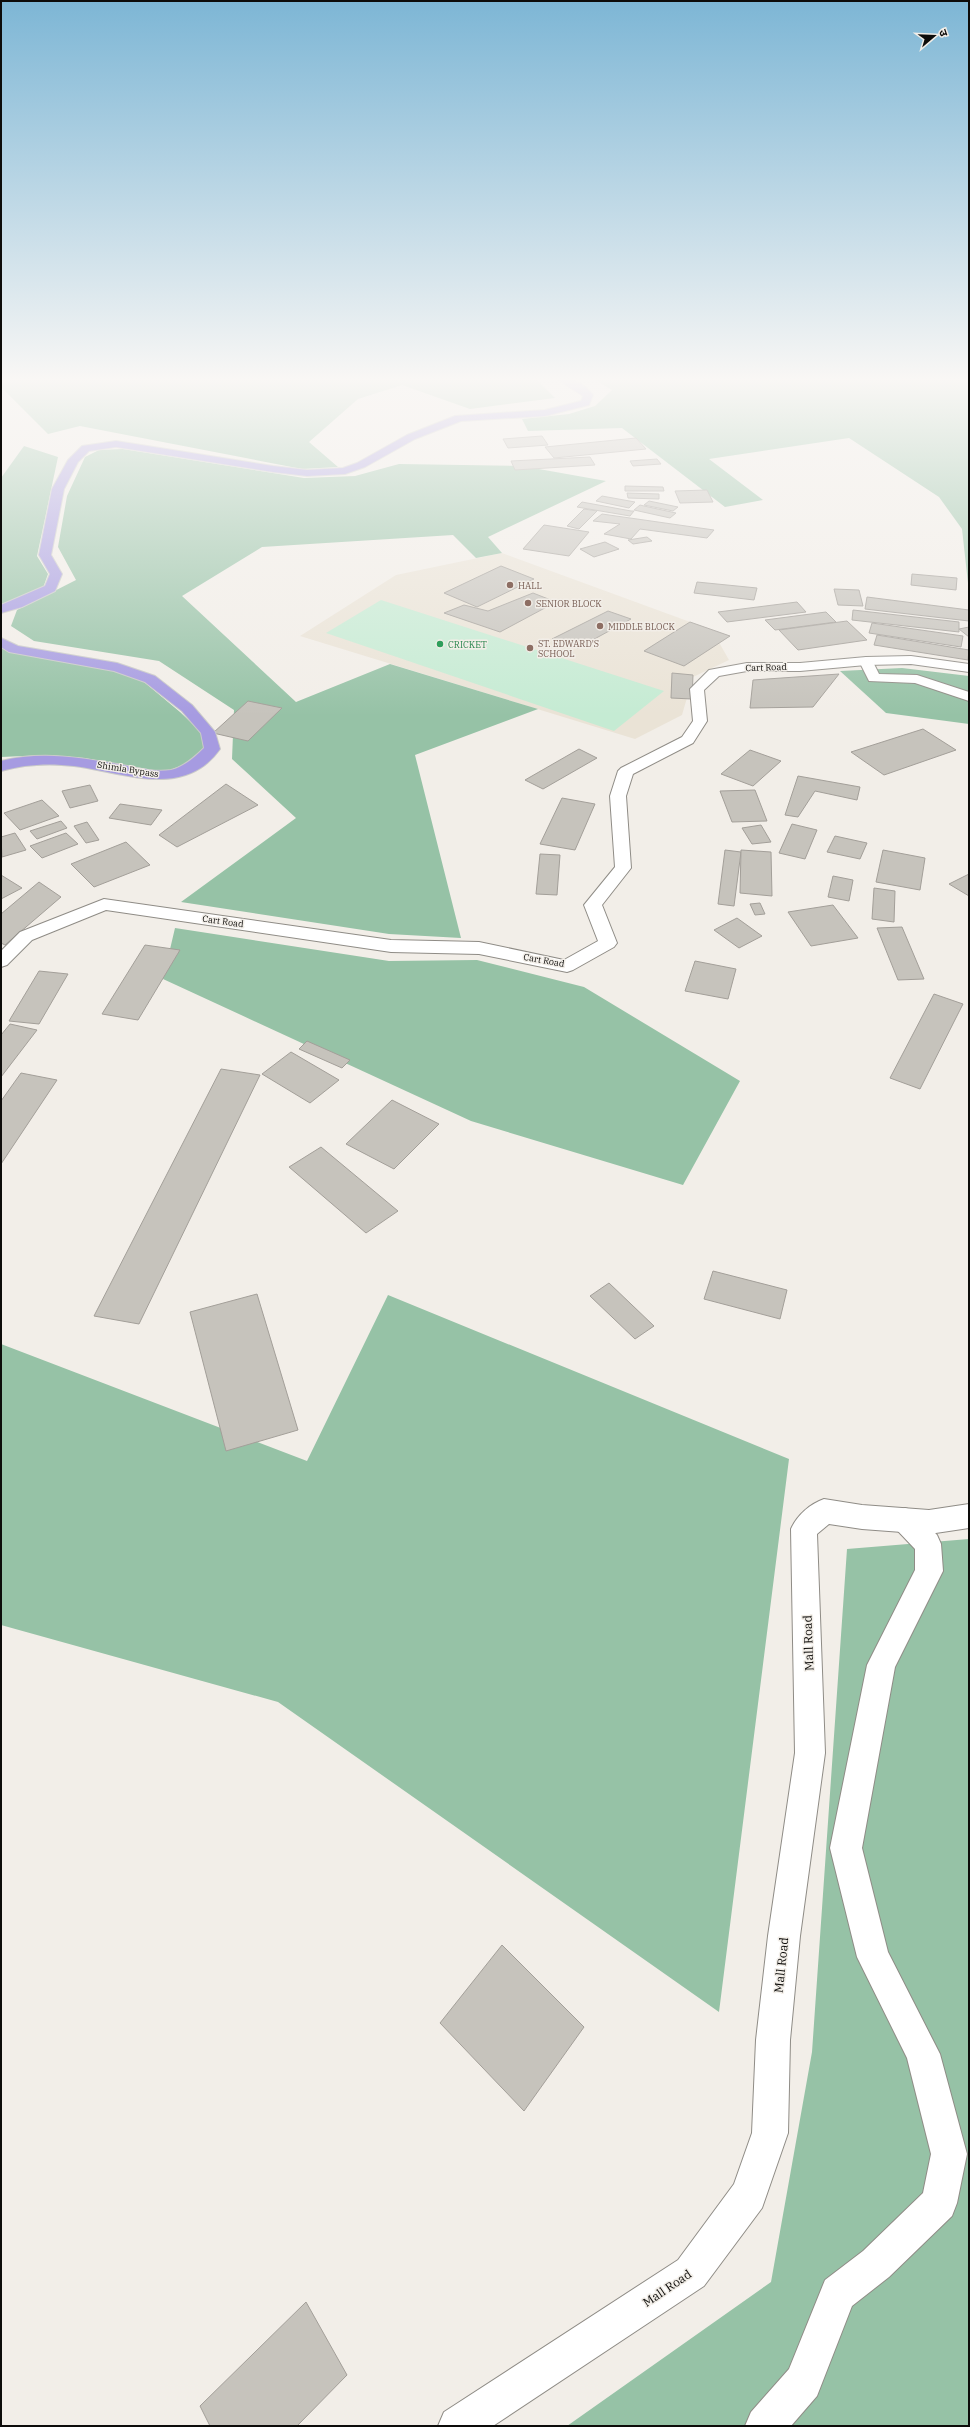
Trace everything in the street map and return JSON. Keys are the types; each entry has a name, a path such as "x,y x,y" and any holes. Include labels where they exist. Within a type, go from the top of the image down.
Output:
{"highway":[{"path":"1,609 17,604 50,588 56,574 45,555 58,489"},
{"name":"Shimla Bypass","path":"1,642 14,649 117,667 150,679 186,708 204,727 208,732 212,749 196,764 169,776 143,774 83,762 46,759 1,766"}],"main road":[{"name":"Cart Road","path":"1,960 26,936 104,904 391,946 479,948 567,966 608,943 593,905 623,868 618,796 626,771 688,740 700,721 697,689 714,674 746,667 800,667 866,660 911,660 969,668"},
{"path":"866,660 874,678 917,680 969,698"},
{"name":"Mall Road","path":"458,2426 692,2273 749,2195 770,2133 773,2040 781,1958 810,1753 804,1529 824,1511 929,1522 969,1516"},
{"path":"765,2426 802,2382 838,2293 876,2264 939,2204 949,2154 923,2054 873,1957 846,1848 880,1665 928,1572 928,1544 905,1520"}],"shaded area":[{"name":"ST. EDWARD'S SCHOOL","path":"502,553 712,630 729,660 693,677 682,715 635,739 300,636 396,575"}],"green space":[{"path":"1,489 51,489 37,556 48,574 43,588 1,606"},
{"path":"70,489 589,489 488,537 502,553 476,558 453,535 262,547 182,596 296,702 390,664 538,709 415,755 461,938 389,934 181,902 296,818 232,759 234,710 159,661 34,641 11,626 17,610 76,580 58,547 67,496"},
{"path":"702,489 749,489 763,500 725,507"},
{"path":"927,489 969,489 969,592 962,529 939,497"},
{"path":"381,600 664,691 614,731 326,633"},
{"path":"1,647 12,652 114,670 144,682 180,712 203,734 203,751 188,763 165,772 84,758 47,755 1,757"},
{"path":"902,668 969,676 969,724 886,713 840,671"},
{"path":"175,928 389,961 477,960 584,987 740,1081 683,1185 471,1121 163,979"},
{"path":"388,1295 789,1459 719,2012 278,1702 1,1625 1,1344 307,1461"},
{"path":"969,1539 969,2426 567,2426 771,2282 812,2052 847,1549"}],"building":[{"path":"625,489 664,489 664,491 625,491"},
{"path":"707,490 713,502 680,503 675,491"},
{"path":"627,493 659,494 659,499 628,498"},
{"path":"602,496 635,502 629,508 596,501"},
{"path":"649,501 678,507 673,511 644,505"},
{"path":"582,502 634,511 630,516 577,507"},
{"path":"640,505 676,513 670,518 634,510"},
{"path":"584,509 597,511 579,529 567,526"},
{"path":"602,514 714,530 707,538 640,529 631,539 604,534 620,524 593,521"},
{"path":"544,525 589,532 569,556 523,549"},
{"path":"647,537 652,541 633,544 628,540"},
{"path":"605,542 619,549 594,557 580,549"},
{"path":"501,566 534,579 477,607 444,593"},
{"path":"912,574 957,578 956,590 911,585"},
{"path":"697,582 757,588 754,600 694,593"},
{"path":"834,589 859,590 863,606 838,605"},
{"path":"533,593 556,602 500,632 444,613 464,605 488,611"},
{"path":"867,597 969,610 969,621 865,609"},
{"path":"797,602 806,612 727,622 718,612"},
{"path":"853,610 959,622 959,632 852,620"},
{"path":"608,611 631,619 578,648 552,639"},
{"path":"826,612 836,622 775,630 765,620"},
{"path":"847,621 867,640 798,650 779,630"},
{"path":"690,622 730,636 684,666 644,651"},
{"path":"872,623 963,636 961,647 869,633"},
{"path":"969,627 969,637 959,629"},
{"path":"877,635 969,650 968,660 874,645"},
{"path":"672,673 693,675 692,699 671,698"},
{"path":"839,674 813,707 750,708 753,680"},
{"path":"248,701 282,708 248,741 213,733"},
{"path":"923,729 956,750 884,775 851,752"},
{"path":"579,749 597,758 543,789 525,780"},
{"path":"750,750 781,761 753,786 721,774"},
{"path":"798,776 860,787 857,800 815,791 798,817 785,815"},
{"path":"226,784 258,805 177,847 159,835"},
{"path":"90,785 98,801 70,808 62,791"},
{"path":"755,790 767,821 732,822 720,791"},
{"path":"562,798 595,804 575,850 540,844"},
{"path":"42,800 59,816 20,830 4,813"},
{"path":"120,804 162,810 151,825 109,818"},
{"path":"61,821 67,828 37,839 30,831"},
{"path":"87,822 99,840 86,843 74,826"},
{"path":"792,824 817,830 805,859 779,853"},
{"path":"761,825 771,842 752,844 742,828"},
{"path":"15,833 26,850 2,857 1,837"},
{"path":"66,833 78,844 42,858 30,846"},
{"path":"835,836 867,843 860,859 827,852"},
{"path":"126,842 150,865 94,887 71,864"},
{"path":"725,850 741,852 734,906 718,904"},
{"path":"741,850 771,852 772,896 740,893"},
{"path":"883,850 925,858 920,890 876,882"},
{"path":"540,854 560,855 557,895 536,894"},
{"path":"969,874 969,896 949,884"},
{"path":"1,875 22,888 1,899"},
{"path":"833,876 853,880 849,901 828,897"},
{"path":"39,882 61,897 5,945 1,943 1,914"},
{"path":"874,888 895,891 894,922 872,919"},
{"path":"760,903 765,914 755,915 750,904"},
{"path":"833,905 858,938 811,946 788,912"},
{"path":"737,918 762,936 739,948 714,930"},
{"path":"902,927 924,979 898,980 877,928"},
{"path":"145,945 180,950 138,1020 102,1014"},
{"path":"695,961 736,969 728,999 685,991"},
{"path":"39,971 68,974 39,1024 9,1021"},
{"path":"934,994 963,1004 920,1089 890,1078"},
{"path":"10,1024 37,1030 1,1077 1,1035"},
{"path":"307,1041 350,1060 342,1068 299,1049"},
{"path":"291,1052 339,1080 310,1103 262,1074"},
{"path":"221,1069 260,1075 139,1324 94,1316"},
{"path":"21,1073 57,1080 1,1164 1,1101"},
{"path":"392,1100 439,1124 394,1169 346,1144"},
{"path":"321,1147 398,1211 366,1233 289,1167"},
{"path":"713,1271 787,1290 780,1319 704,1299"},
{"path":"609,1283 654,1326 635,1339 590,1296"},
{"path":"257,1294 298,1430 226,1451 190,1312"},
{"path":"502,1945 584,2027 524,2111 440,2023"},
{"path":"306,2302 347,2375 297,2426 210,2426 200,2406"}],"place":[{"name":"HALL","path":"510,585"},
{"name":"SENIOR BLOCK","path":"528,603"},
{"name":"MIDDLE BLOCK","path":"600,626"},
{"name":"CRICKET","path":"440,644"},
{"name":"ST. EDWARD'S SCHOOL","path":"530,648"}]}
